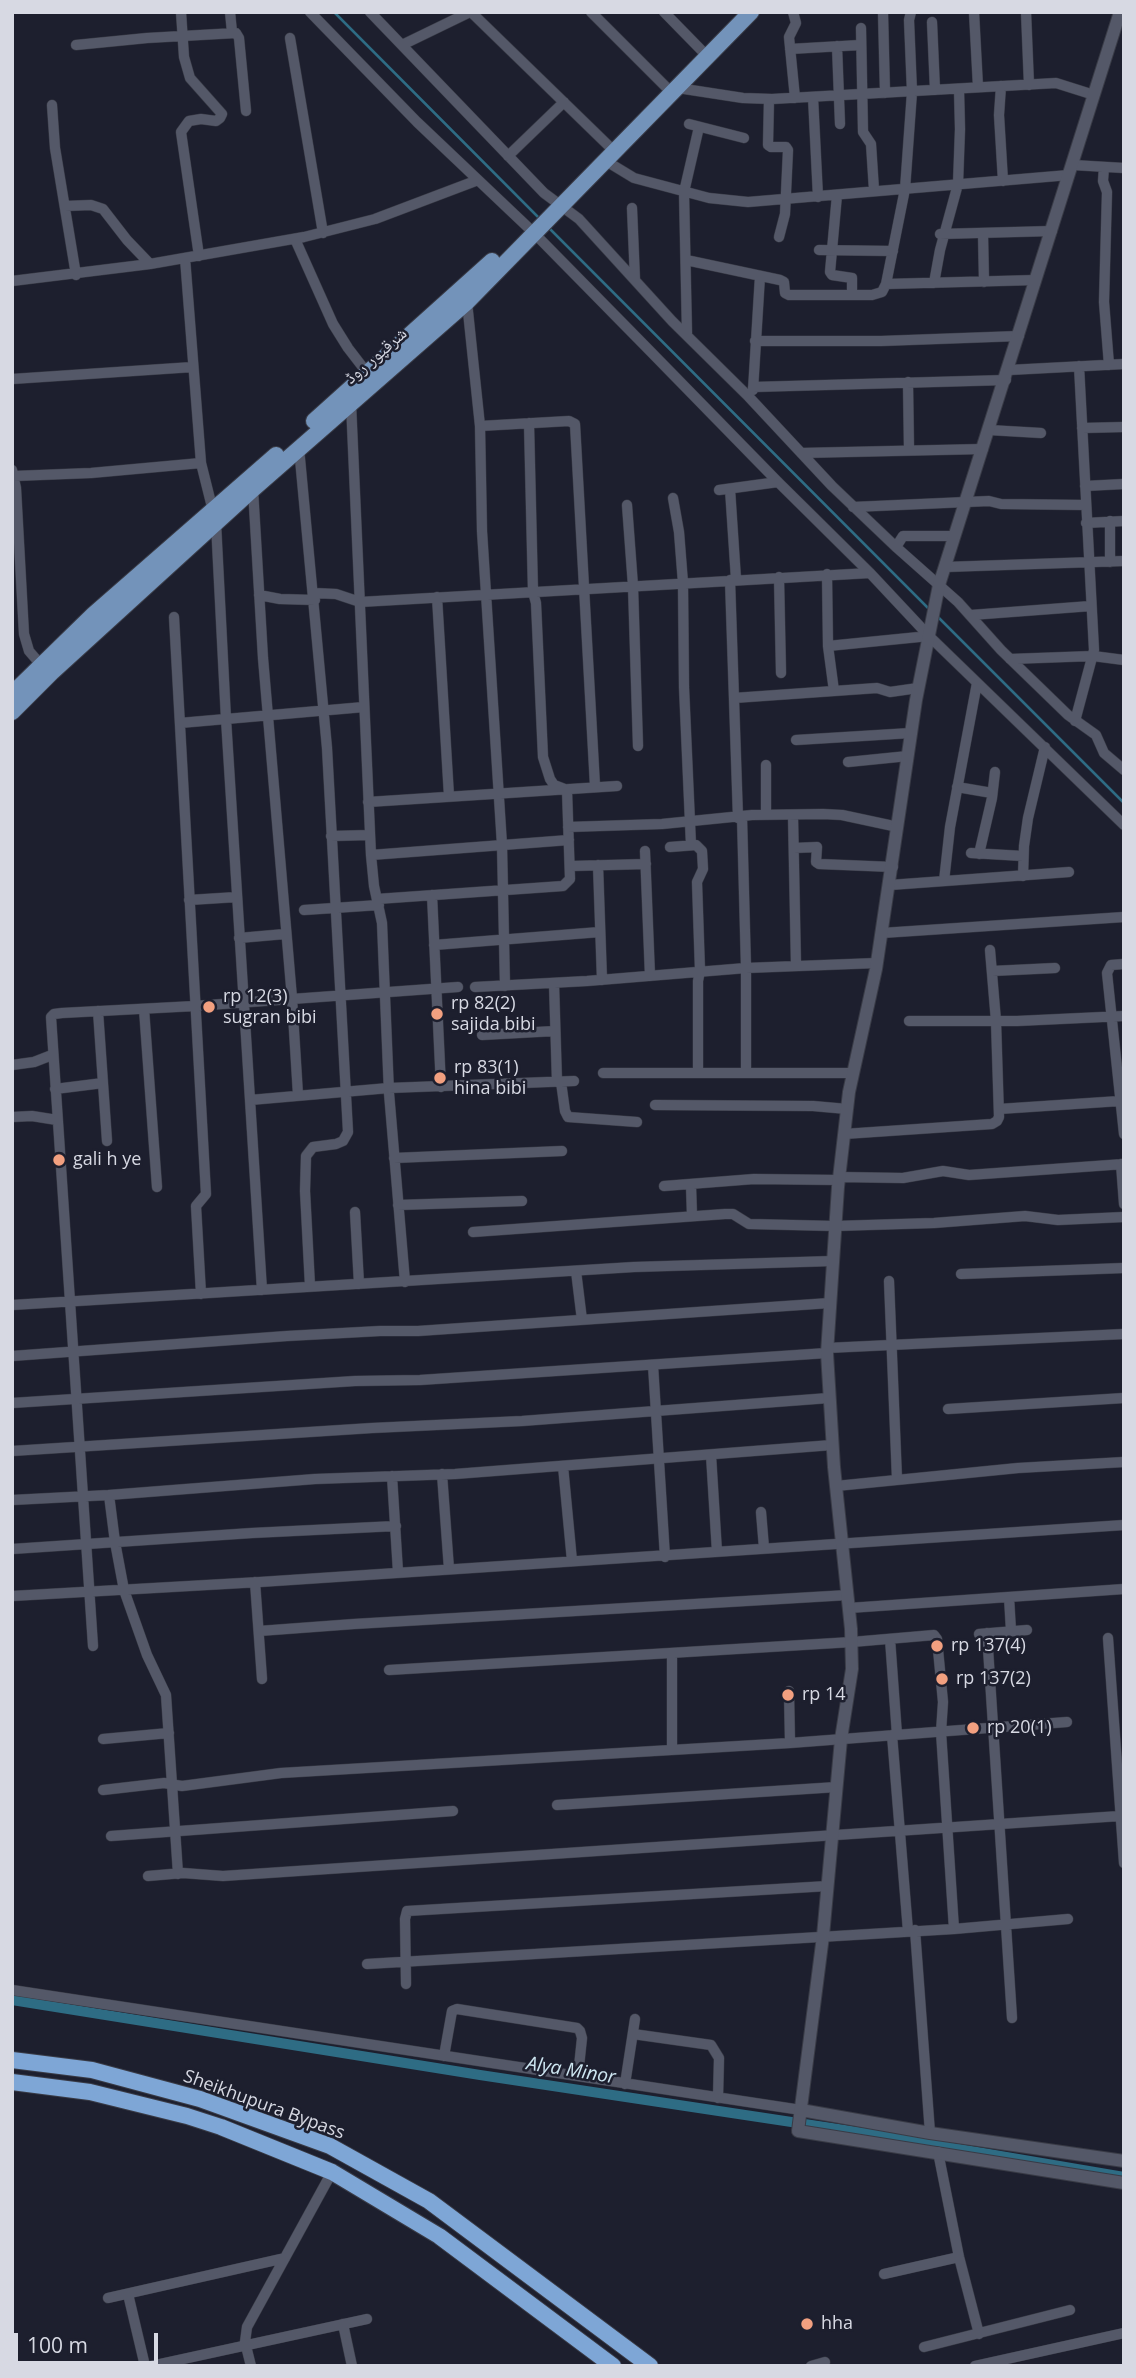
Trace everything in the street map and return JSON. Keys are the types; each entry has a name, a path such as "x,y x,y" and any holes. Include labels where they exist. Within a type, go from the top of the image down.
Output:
{"highway":[{"name":"Sheikhupura Bypass","path":"12,2060 92,2070 200,2099 330,2146 429,2201 650,2366"},
{"name":"Sheikhupura Bypass","path":"12,2082 90,2092 187,2116 255,2140 332,2172 439,2236 613,2366"}],"main road":[{"name":"شرقپور روڈ","path":"12,694 94,614 253,489 467,302 557,204 671,89 737,12"},
{"name":"شرقپور روڈ","path":"704,53 751,12"},
{"name":"شرقپور روڈ","path":"12,712 214,517 368,374 535,227"}],"street":[{"path":"181,12 184,57 190,78 222,114 216,121 189,121 181,132 199,256"},
{"path":"230,12 232,32"},
{"path":"310,12 417,122 478,180 535,227 929,636 1124,825"},
{"path":"402,45 471,12 564,102 634,178 727,201 765,202 874,190 1003,181 1071,170 1124,168"},
{"path":"591,12 671,89 769,99 1065,84 1094,95"},
{"path":"664,12 704,53"},
{"path":"793,12 796,23 790,35 790,49 796,98"},
{"path":"883,12 885,93"},
{"path":"686,260 782,281 785,293 789,295 879,294 886,284 905,189 912,92 911,12"},
{"path":"974,12 978,88"},
{"path":"1027,12 1029,85"},
{"path":"1120,12 939,588 918,688 877,963 847,1109 835,1226 827,1350 832,1445 849,1602 852,1670 841,1740 823,1936 798,2131 1124,2183"},
{"path":"374,14 544,193 587,228 672,321 751,391 801,453 853,507 971,615 1010,659 1075,721 1096,735 1104,753 1124,770"},
{"path":"932,22 935,90"},
{"path":"862,28 860,45 863,132 871,144 874,190"},
{"path":"76,45 236,33 239,38 246,111"},
{"path":"290,38 323,233"},
{"path":"790,49 860,45"},
{"path":"837,47 840,124"},
{"path":"1000,86 1003,181"},
{"path":"934,283 943,234 958,184 961,130 959,89"},
{"path":"813,97 818,197"},
{"path":"769,99 768,145 786,146 788,150 786,199 779,237"},
{"path":"508,156 564,102"},
{"path":"52,105 54,140 76,275"},
{"path":"687,333 684,192 694,125 744,138"},
{"path":"1104,167 1107,192 1103,283 1108,365"},
{"path":"12,281 150,264 323,233 375,219 478,180"},
{"path":"837,195 825,251 830,273 852,278 852,295"},
{"path":"65,206 91,205 103,209 150,264"},
{"path":"632,208 635,281"},
{"path":"943,234 1052,231"},
{"path":"983,233 984,282"},
{"path":"295,239 333,324 368,374"},
{"path":"825,251 893,251"},
{"path":"185,258 201,463 214,517 262,1290"},
{"path":"751,391 760,276"},
{"path":"886,284 1036,281"},
{"path":"467,302 480,426 486,594 502,845 505,985"},
{"path":"755,341 881,341 1019,336"},
{"path":"751,391 1007,375 1079,366 1124,364"},
{"path":"1075,721 1093,656 1079,366"},
{"path":"12,379 193,367"},
{"path":"908,382 909,450"},
{"path":"351,403 370,855 378,902 389,1088 405,1282"},
{"path":"480,426 569,421 575,424 595,786"},
{"path":"529,423 533,592 536,603 542,757 554,785 567,790"},
{"path":"1082,428 1124,427"},
{"path":"989,430 1041,433"},
{"path":"299,448 324,711 348,1136 336,1144 311,1148 306,1156 310,1286"},
{"path":"801,453 983,449"},
{"path":"42,666 29,651 17,588 13,473 91,473 201,463"},
{"path":"746,1073 746,968 734,698 733,580 725,489 778,482"},
{"path":"1084,486 1124,484"},
{"path":"253,489 298,1095"},
{"path":"673,498 683,583 684,687 691,845"},
{"path":"853,507 989,501 1001,504 1086,505"},
{"path":"627,505 633,586 638,746"},
{"path":"1086,523 1124,521"},
{"path":"1110,522 1110,562"},
{"path":"896,547 903,536 955,536"},
{"path":"945,567 1124,561"},
{"path":"259,594 280,599 336,594 360,602 870,573"},
{"path":"827,574 828,646 834,691"},
{"path":"779,577 781,673"},
{"path":"437,597 449,796"},
{"path":"971,615 1091,606"},
{"path":"174,617 205,1194 196,1206 201,1294"},
{"path":"12,635 24,634"},
{"path":"828,646 929,636"},
{"path":"1010,659 1093,656 1124,660"},
{"path":"944,881 950,827 977,683"},
{"path":"734,698 877,688 890,692 918,688"},
{"path":"180,723 364,708"},
{"path":"796,740 911,733"},
{"path":"1023,876 1028,818 1045,747"},
{"path":"848,762 908,756"},
{"path":"766,765 766,815"},
{"path":"995,772 975,854 1023,856"},
{"path":"368,802 617,786"},
{"path":"957,787 992,793"},
{"path":"304,910 432,895 566,885 570,879 571,866 567,790"},
{"path":"568,827 690,822 766,815 842,816 898,827"},
{"path":"793,815 796,966"},
{"path":"331,836 370,835"},
{"path":"370,855 569,840"},
{"path":"670,846 698,845 703,863 697,882 700,971 697,987 698,1073"},
{"path":"794,848 817,847 816,862 819,864 892,867"},
{"path":"645,851 650,976"},
{"path":"571,866 646,864"},
{"path":"597,865 602,980"},
{"path":"890,885 1069,872"},
{"path":"432,895 441,1087"},
{"path":"189,900 237,897"},
{"path":"882,933 1124,917"},
{"path":"434,945 600,932"},
{"path":"239,938 285,934"},
{"path":"844,1133 992,1124 998,1119 996,1021 990,950"},
{"path":"475,987 746,968 877,963"},
{"path":"1124,964 1111,965 1108,970 1124,1134"},
{"path":"992,971 1055,968"},
{"path":"554,983 559,1082 568,1117 637,1122"},
{"path":"93,1646 52,1055 52,1016 62,1013 458,987"},
{"path":"144,1009 158,1187"},
{"path":"97,1011 107,1141"},
{"path":"909,1021 1124,1016"},
{"path":"482,1035 555,1031"},
{"path":"12,1065 34,1062 52,1055"},
{"path":"603,1073 853,1073"},
{"path":"250,1100 389,1088 574,1081"},
{"path":"55,1088 103,1083"},
{"path":"999,1108 1120,1101"},
{"path":"655,1105 847,1109"},
{"path":"12,1117 32,1116 57,1120"},
{"path":"394,1158 562,1151"},
{"path":"664,1186 754,1179 903,1178 943,1171 970,1175 1122,1164 1124,1204"},
{"path":"691,1185 692,1216"},
{"path":"398,1205 523,1201"},
{"path":"355,1212 359,1284"},
{"path":"473,1232 733,1214 754,1225 835,1226 934,1223 1025,1216 1058,1220 1124,1217"},
{"path":"12,1306 634,1267 833,1261"},
{"path":"961,1274 1124,1268"},
{"path":"576,1271 582,1320"},
{"path":"889,1281 897,1479"},
{"path":"12,1356 287,1336 418,1331 830,1303"},
{"path":"12,1402 653,1365 891,1345 1124,1334"},
{"path":"653,1365 665,1556"},
{"path":"12,1451 508,1422 830,1398"},
{"path":"948,1409 1124,1398"},
{"path":"12,1500 563,1466 832,1445"},
{"path":"711,1455 717,1552"},
{"path":"836,1486 1018,1468 1124,1462"},
{"path":"563,1466 572,1562"},
{"path":"442,1474 449,1569"},
{"path":"392,1476 398,1572"},
{"path":"109,1495 124,1590 147,1655 166,1695 178,1874"},
{"path":"761,1512 764,1548"},
{"path":"12,1596 255,1583 1124,1525"},
{"path":"12,1549 252,1533 396,1527"},
{"path":"255,1583 262,1679"},
{"path":"259,1631 431,1619 1009,1597 1124,1589"},
{"path":"1009,1597 1011,1631"},
{"path":"1012,2018 994,1727 983,1633 1027,1630"},
{"path":"390,1670 931,1635 936,1638 943,1711 941,1732 954,1929"},
{"path":"890,1639 900,1830 930,2133"},
{"path":"1108,1639 1118,1718 1124,1863"},
{"path":"672,1653 672,1750"},
{"path":"789,1691 790,1743"},
{"path":"103,1790 164,1783 182,1786 281,1773 841,1740 1067,1722"},
{"path":"103,1739 169,1733"},
{"path":"557,1805 837,1787"},
{"path":"111,1836 453,1811"},
{"path":"148,1876 223,1876 1120,1816"},
{"path":"406,1984 405,1917 406,1912 410,1911 828,1886"},
{"path":"366,1964 954,1929 1068,1919"},
{"path":"12,1990 1124,2161"},
{"path":"444,2056 452,2011 457,2009 577,2028 582,2038 578,2077"},
{"path":"625,2084 635,2019"},
{"path":"633,2034 711,2045 719,2058 718,2098"},
{"path":"939,2152 979,2334"},
{"path":"251,2366 246,2346 247,2328 332,2172"},
{"path":"884,2274 960,2257"},
{"path":"108,2298 285,2258"},
{"path":"128,2294 145,2366"},
{"path":"924,2347 1070,2310"},
{"path":"151,2366 368,2319"},
{"path":"343,2324 352,2366"},
{"path":"975,2366 1124,2333"},
{"path":"811,2366 825,2362"}],"waterway":[{"path":"334,12 540,219"},
{"path":"549,228 930,610"},
{"path":"938,617 1124,803"},
{"name":"Alya Minor","path":"12,2000 871,2134 1124,2177"}],"place":[{"name":"rp 12(3) sugran bibi","path":"209,1007"},
{"name":"rp 82(2) sajida bibi","path":"437,1014"},
{"name":"rp 83(1) hina bibi","path":"440,1078"},
{"name":"gali h ye","path":"59,1160"},
{"name":"rp 137(4)","path":"937,1646"},
{"name":"rp 137(2)","path":"942,1679"},
{"name":"rp 14","path":"788,1695"},
{"name":"rp 20(1)","path":"973,1728"},
{"name":"hha","path":"807,2324"}]}
